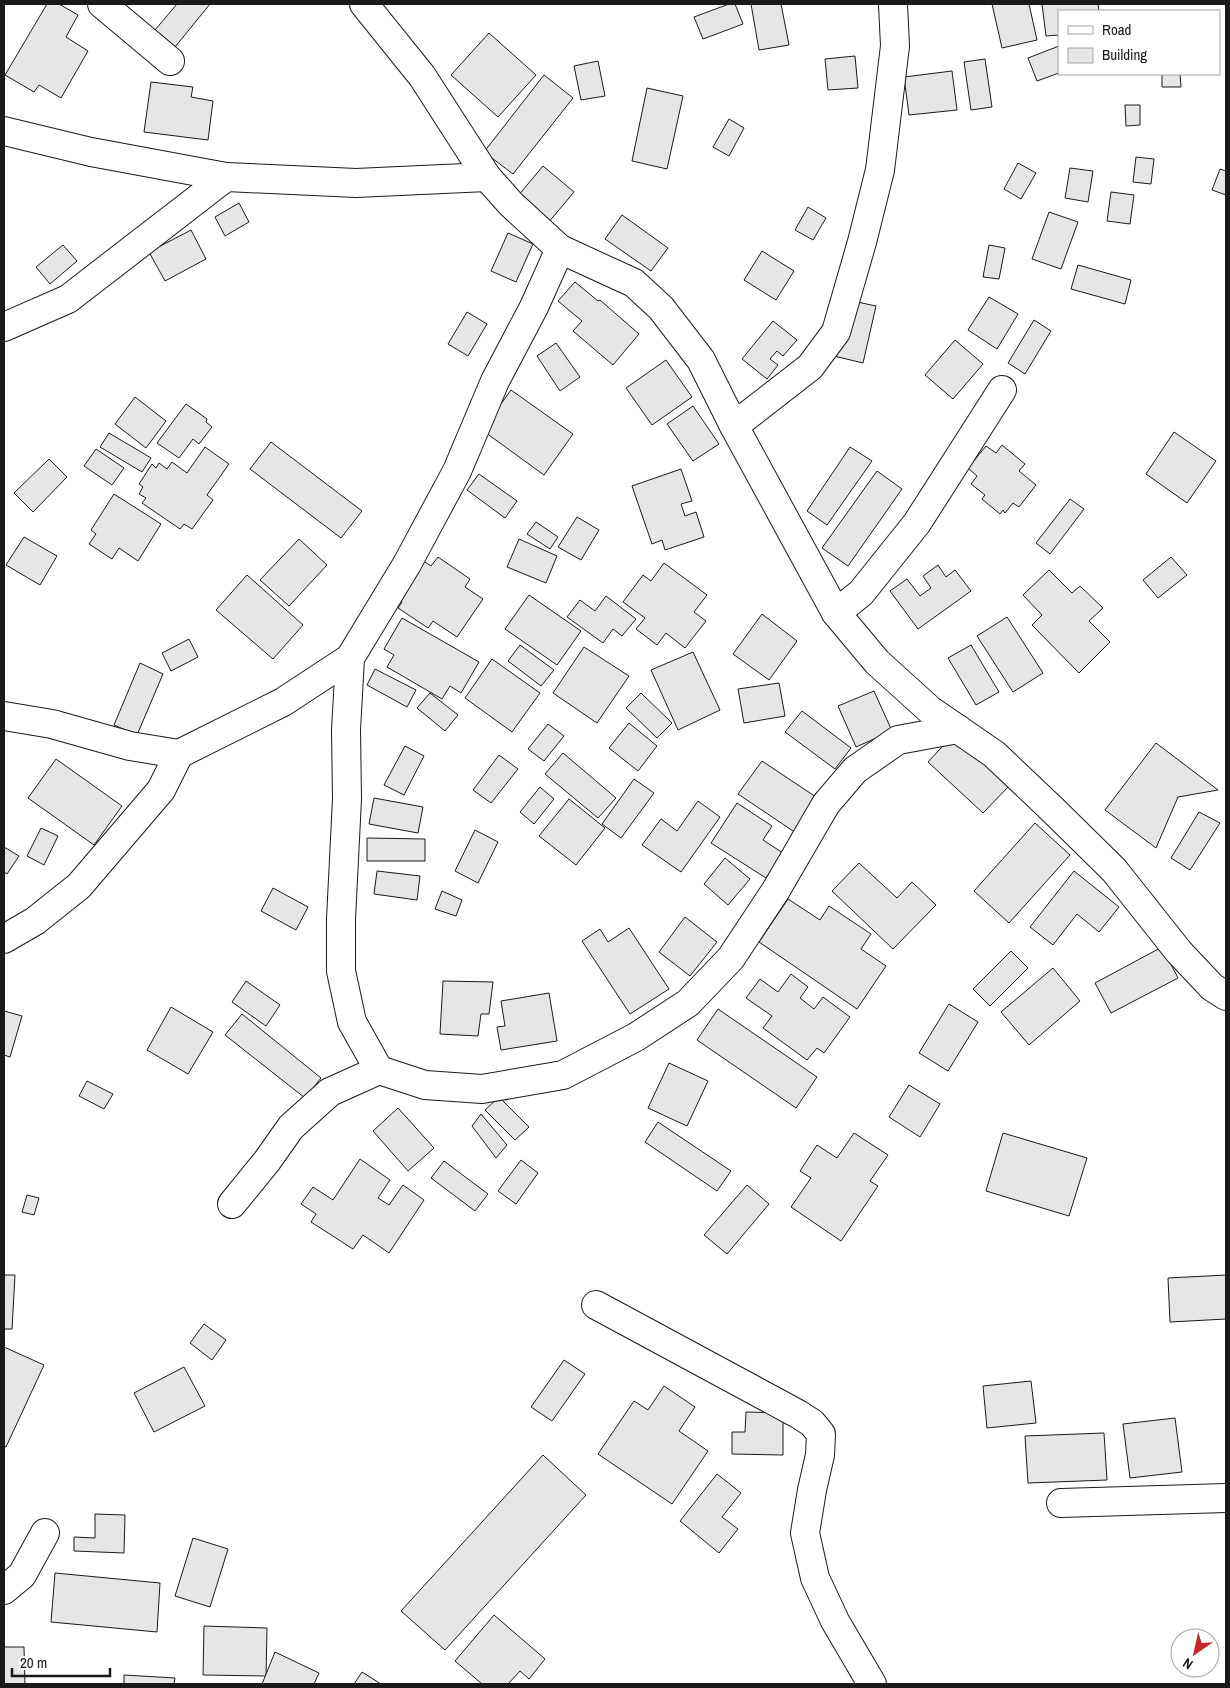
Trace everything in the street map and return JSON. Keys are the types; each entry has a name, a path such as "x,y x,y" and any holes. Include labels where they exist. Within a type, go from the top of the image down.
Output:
{"street":[{"path":"102,4 170,61"},
{"path":"364,4 422,76 487,177 510,204 560,249 634,283 661,308 702,360 734,426 836,613 877,662 930,710 994,754 1114,870 1179,952 1212,987 1226,996"},
{"path":"734,426 810,367 836,332 862,242 880,170 895,46 893,4"},
{"path":"4,131 91,152 226,177 356,183 487,177"},
{"path":"4,327 68,300 226,177"},
{"path":"4,716 52,724 130,746 179,754 283,702 350,658 407,564 457,471 495,381 534,307 560,249"},
{"path":"836,613 861,593 917,523 1002,390"},
{"path":"350,658 346,730 347,799 341,919 341,971 352,1022 379,1070"},
{"path":"232,1204 267,1161 291,1127 330,1092 379,1070 425,1085 482,1089 563,1075 636,1037 688,1003 730,958 776,890 826,804 855,770 898,740 958,729"},
{"path":"4,939 35,921 79,886 162,790 179,754"},
{"path":"596,1304 798,1414 812,1423 821,1434 820,1455 812,1490 806,1533 807,1542 815,1578 835,1621 872,1684"},
{"path":"1061,1503 1226,1498"},
{"path":"4,1590 22,1575 45,1533"}],"building":[{"path":"47,4 59,4 78,15 66,37 88,51 61,98 39,85 34,92 5,75"},
{"path":"177,4 210,4 175,47 155,30"},
{"path":"729,4 735,4 743,24 703,39 694,17"},
{"path":"751,4 781,4 789,45 759,50"},
{"path":"992,4 1029,4 1037,40 1002,48"},
{"path":"1042,4 1098,4 1099,10 1058,10 1058,35 1046,36"},
{"path":"489,33 536,75 498,117 451,75"},
{"path":"1058,46 1058,73 1037,81 1028,58"},
{"path":"855,56 858,88 828,90 825,59"},
{"path":"985,59 992,107 971,110 964,62"},
{"path":"598,61 605,96 581,100 574,66"},
{"path":"952,71 957,110 909,115 904,77"},
{"path":"544,75 573,98 513,174 484,152"},
{"path":"1162,75 1180,75 1181,87 1162,87"},
{"path":"151,82 193,87 191,97 213,101 208,140 144,132"},
{"path":"647,88 683,96 667,169 632,161"},
{"path":"1125,105 1140,105 1140,125 1126,126"},
{"path":"729,119 744,128 729,156 713,147"},
{"path":"1136,157 1154,159 1151,184 1133,182"},
{"path":"1018,163 1036,173 1021,199 1004,189"},
{"path":"543,166 574,192 548,223 517,197"},
{"path":"1070,168 1093,171 1088,202 1065,198"},
{"path":"1220,169 1226,171 1226,195 1212,190"},
{"path":"1111,192 1134,195 1130,224 1107,221"},
{"path":"239,203 249,222 225,236 215,217"},
{"path":"808,207 826,218 813,240 795,230"},
{"path":"1049,212 1078,222 1061,269 1032,259"},
{"path":"622,215 668,248 651,271 605,239"},
{"path":"191,230 206,259 165,281 149,252"},
{"path":"508,233 533,244 516,282 491,271"},
{"path":"63,245 77,261 50,284 36,267"},
{"path":"989,245 1005,248 999,279 983,277"},
{"path":"762,251 794,271 776,300 744,280"},
{"path":"1078,265 1131,280 1125,304 1071,289"},
{"path":"575,282 598,301 600,300 639,334 613,365 573,331 582,321 558,301"},
{"path":"989,297 1018,314 997,349 968,330"},
{"path":"848,300 876,306 863,363 834,356"},
{"path":"467,312 487,324 468,356 448,344"},
{"path":"1034,320 1051,331 1025,374 1008,363"},
{"path":"773,321 797,340 783,356 777,351 770,359 778,365 767,379 742,359"},
{"path":"955,340 983,364 953,399 925,375"},
{"path":"556,343 580,377 560,391 537,356"},
{"path":"666,360 692,397 652,425 626,388"},
{"path":"511,390 573,434 544,475 482,430"},
{"path":"135,397 166,421 146,448 115,424"},
{"path":"186,404 207,419 206,422 212,427 199,444 193,439 179,458 157,443"},
{"path":"693,406 719,444 693,461 667,424"},
{"path":"1174,432 1216,461 1187,503 1146,474"},
{"path":"109,433 151,458 142,472 100,447"},
{"path":"271,442 362,511 341,538 250,469"},
{"path":"1002,445 1025,464 1019,471 1036,485 1019,507 1013,503 1005,513 1003,510 1000,514 982,499 985,495 971,484 977,476 968,468 986,446 996,453"},
{"path":"205,447 229,464 207,495 213,500 192,529 184,524 180,529 142,503 146,498 139,494 143,487 139,484 152,464 156,468 159,463 167,469 172,462 187,473"},
{"path":"850,447 872,461 827,525 807,511"},
{"path":"96,449 124,468 112,485 84,466"},
{"path":"49,459 67,477 33,512 14,493"},
{"path":"681,469 692,501 681,504 685,516 696,512 704,537 665,550 662,540 652,544 632,486"},
{"path":"877,471 902,489 848,566 822,548"},
{"path":"479,474 517,501 505,518 467,490"},
{"path":"114,494 161,524 138,561 119,548 112,559 89,544 96,534 91,530"},
{"path":"1070,499 1084,509 1050,554 1036,543"},
{"path":"577,517 599,530 581,560 558,547"},
{"path":"536,522 558,537 550,549 527,534"},
{"path":"24,537 57,556 40,585 6,565"},
{"path":"299,539 327,565 289,606 260,580"},
{"path":"519,539 557,556 546,583 507,567"},
{"path":"438,557 470,579 465,587 483,599 457,637 433,621 428,628 398,608 402,602 397,599 422,560 431,566"},
{"path":"1171,557 1187,575 1158,598 1143,580"},
{"path":"664,563 707,595 694,612 706,621 685,648 666,633 657,645 636,629 645,618 623,602 643,575 651,581"},
{"path":"938,565 946,577 955,570 971,591 918,629 890,591 907,579 920,596 931,588 923,576"},
{"path":"1049,570 1072,593 1080,586 1103,608 1089,621 1110,642 1079,673 1032,625 1042,615 1023,595"},
{"path":"247,575 303,625 273,659 216,610"},
{"path":"529,595 581,631 557,665 505,629"},
{"path":"606,596 636,619 622,636 613,629 603,643 567,617 580,600 595,611"},
{"path":"762,614 797,641 769,680 733,654"},
{"path":"1007,617 1043,673 1013,692 977,636"},
{"path":"402,618 479,662 461,693 450,686 442,699 387,667 394,655 384,649"},
{"path":"189,639 198,657 171,671 162,653"},
{"path":"520,645 554,670 541,686 508,661"},
{"path":"971,645 999,692 976,705 948,658"},
{"path":"584,647 629,676 597,723 553,693"},
{"path":"693,652 720,710 678,730 651,670"},
{"path":"492,659 540,693 512,732 465,698"},
{"path":"140,663 163,674 137,735 114,725"},
{"path":"375,669 416,690 407,707 367,685"},
{"path":"779,683 785,716 744,723 738,689"},
{"path":"874,691 892,731 856,747 838,706"},
{"path":"430,693 458,715 445,731 417,708"},
{"path":"641,693 672,723 657,738 626,708"},
{"path":"802,711 851,748 835,769 785,732"},
{"path":"629,723 657,746 638,771 609,748"},
{"path":"548,724 564,736 544,761 528,749"},
{"path":"954,734 1009,786 983,813 928,762"},
{"path":"1156,743 1218,790 1178,797 1156,848 1105,810"},
{"path":"405,746 424,756 404,795 384,785"},
{"path":"563,753 616,798 598,818 545,774"},
{"path":"499,755 518,769 491,803 473,790"},
{"path":"56,759 122,806 94,845 28,798"},
{"path":"762,761 819,799 796,833 738,794"},
{"path":"634,779 654,793 621,838 602,824"},
{"path":"540,787 554,799 534,824 520,812"},
{"path":"374,798 423,807 418,833 369,824"},
{"path":"569,799 605,828 576,865 539,836"},
{"path":"698,801 720,817 681,872 642,845 661,819 677,831"},
{"path":"737,803 772,826 763,840 783,853 766,878 711,843"},
{"path":"1199,812 1220,823 1190,870 1171,858"},
{"path":"1035,823 1070,855 1009,923 974,891"},
{"path":"41,828 58,836 44,865 27,856"},
{"path":"475,830 498,842 478,883 455,871"},
{"path":"367,838 425,839 425,861 367,861"},
{"path":"4,847 19,856 7,874 4,872"},
{"path":"725,858 750,879 728,905 704,884"},
{"path":"859,863 897,898 912,882 936,905 893,949 832,891"},
{"path":"377,871 420,876 417,900 374,894"},
{"path":"1074,871 1119,907 1099,932 1077,914 1053,945 1030,927"},
{"path":"273,888 308,907 296,930 261,911"},
{"path":"442,891 462,900 456,916 435,909"},
{"path":"788,899 820,920 829,906 871,934 861,949 886,966 857,1009 759,942"},
{"path":"685,917 717,942 690,976 659,952"},
{"path":"629,928 669,989 630,1014 582,941 600,929 608,942"},
{"path":"1162,947 1178,978 1111,1013 1095,983"},
{"path":"1011,951 1028,968 990,1006 973,989"},
{"path":"1053,968 1080,1001 1029,1045 1001,1012"},
{"path":"791,974 808,987 800,998 814,1009 823,997 850,1017 824,1053 817,1048 807,1060 763,1028 772,1016 746,998 760,979 778,992"},
{"path":"246,981 280,1005 266,1026 232,1002"},
{"path":"443,981 493,982 489,1014 481,1014 478,1036 440,1034"},
{"path":"549,993 557,1041 501,1050 497,1027 505,1026 501,1001"},
{"path":"949,1004 978,1022 948,1071 919,1053"},
{"path":"171,1007 213,1032 188,1074 147,1050"},
{"path":"718,1009 817,1077 796,1108 697,1040"},
{"path":"4,1011 22,1016 10,1057 4,1055"},
{"path":"242,1014 321,1078 305,1098 225,1035"},
{"path":"669,1063 708,1081 687,1126 648,1108"},
{"path":"87,1081 113,1094 104,1109 79,1096"},
{"path":"909,1085 940,1104 920,1137 889,1117"},
{"path":"499,1097 529,1127 515,1140 485,1110"},
{"path":"398,1108 434,1148 408,1171 373,1131"},
{"path":"481,1114 507,1145 496,1158 472,1126"},
{"path":"658,1122 731,1171 717,1191 645,1142"},
{"path":"854,1133 888,1155 870,1181 878,1186 841,1241 791,1207 811,1178 800,1171 817,1145 837,1158"},
{"path":"1003,1133 1087,1158 1069,1216 986,1191"},
{"path":"360,1159 390,1180 378,1198 389,1205 403,1185 424,1200 389,1253 363,1235 353,1249 311,1222 316,1214 301,1204 313,1187 333,1200"},
{"path":"521,1160 538,1173 516,1204 498,1191"},
{"path":"444,1161 488,1194 475,1211 431,1178"},
{"path":"747,1185 769,1204 727,1254 704,1235"},
{"path":"27,1195 39,1198 34,1215 22,1212"},
{"path":"4,1275 15,1275 12,1329 4,1329"},
{"path":"1226,1275 1226,1319 1170,1322 1168,1278"},
{"path":"204,1324 226,1340 212,1360 190,1343"},
{"path":"4,1347 44,1365 6,1447 4,1446"},
{"path":"564,1360 585,1374 552,1421 531,1407"},
{"path":"184,1367 205,1406 154,1432 134,1393"},
{"path":"1031,1381 1036,1423 987,1428 983,1386"},
{"path":"664,1386 695,1407 679,1431 708,1451 672,1504 598,1454 634,1401 648,1410"},
{"path":"746,1412 783,1413 783,1455 732,1454 732,1432 745,1432"},
{"path":"1175,1418 1182,1472 1130,1478 1123,1424"},
{"path":"1104,1433 1107,1480 1028,1483 1025,1436"},
{"path":"543,1455 586,1495 445,1650 401,1611"},
{"path":"717,1474 741,1493 722,1517 738,1529 719,1553 680,1521"},
{"path":"95,1514 125,1515 124,1553 74,1551 74,1537 95,1538"},
{"path":"193,1538 228,1549 210,1607 175,1596"},
{"path":"55,1573 160,1583 157,1632 51,1622"},
{"path":"494,1615 545,1659 529,1679 520,1671 508,1684 482,1684 455,1661"},
{"path":"204,1626 267,1628 266,1676 203,1675"},
{"path":"4,1647 24,1647 25,1684 4,1684"},
{"path":"275,1652 319,1673 314,1684 262,1684"},
{"path":"362,1672 381,1684 354,1684"},
{"path":"124,1675 175,1678 174,1684 124,1684"}]}
